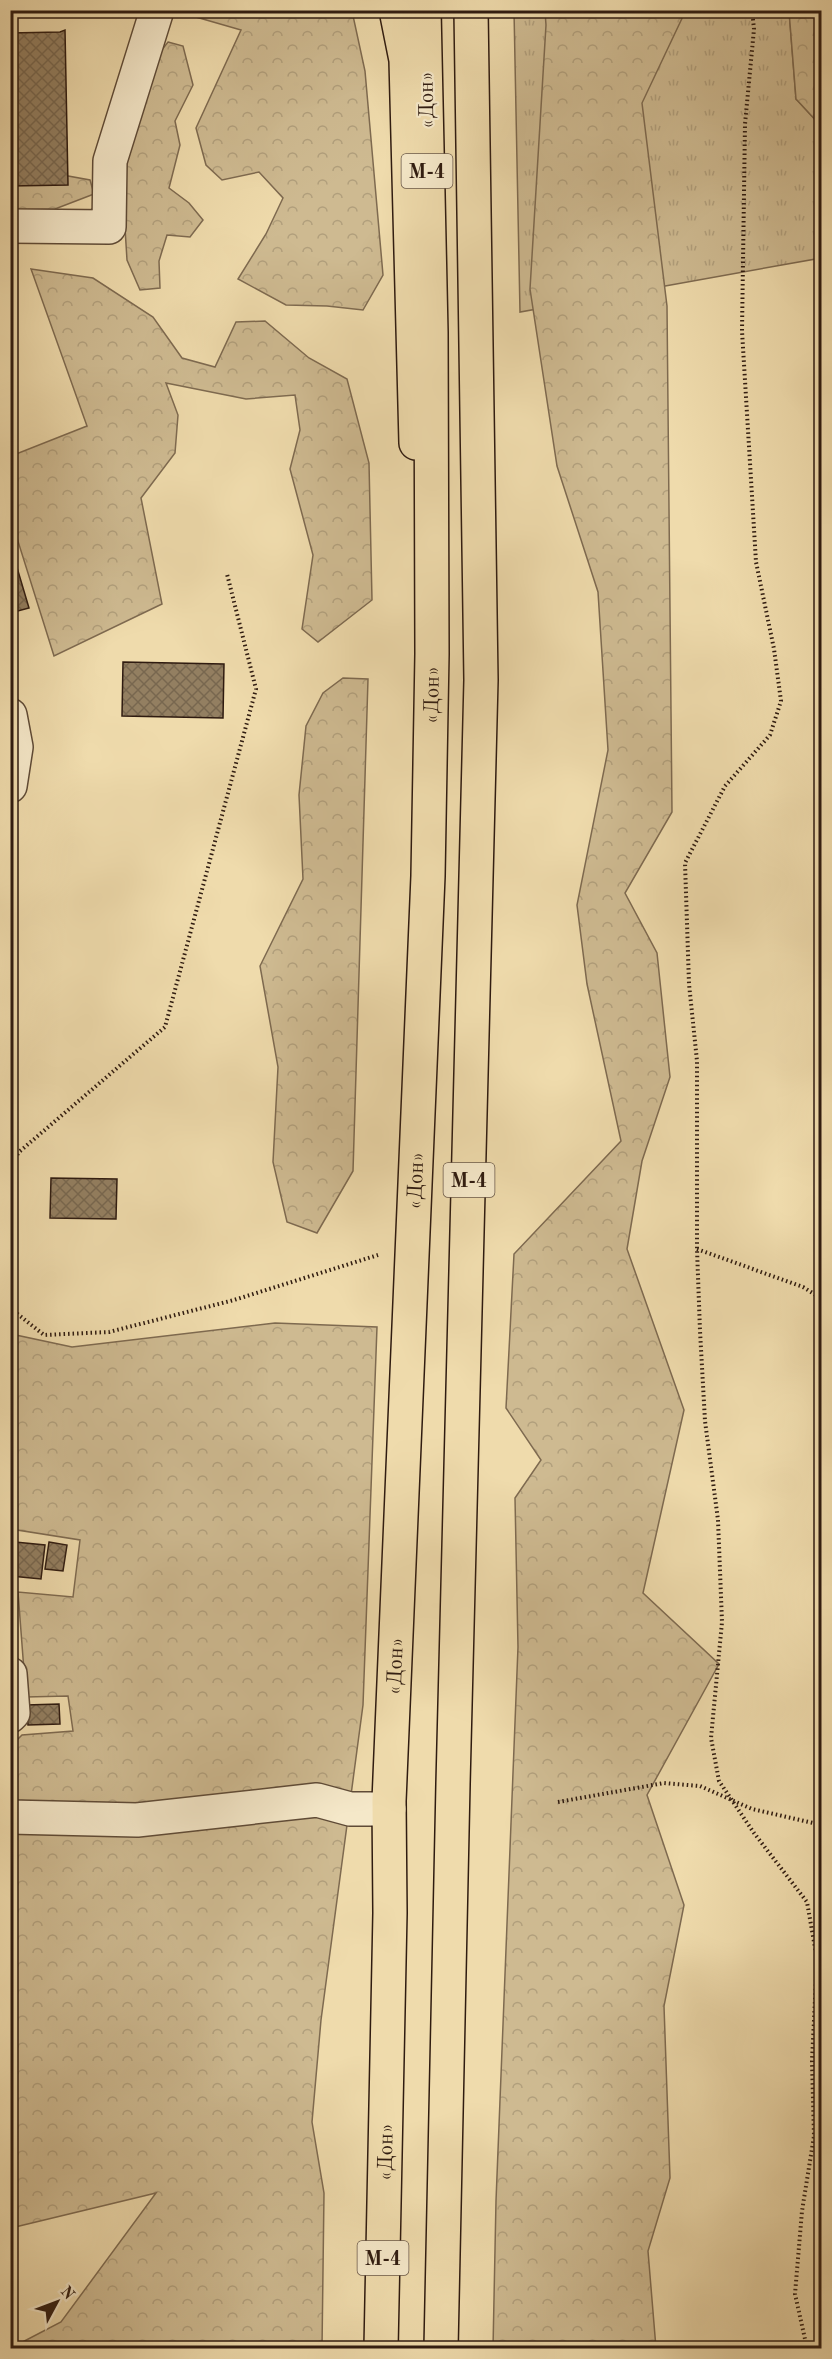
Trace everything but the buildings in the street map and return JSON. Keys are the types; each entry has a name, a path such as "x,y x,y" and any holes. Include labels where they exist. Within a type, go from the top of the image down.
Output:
{"main road":[{"path":"396,10 406,60 420,591 432,654"},
{"name":"«Дон»","path":"381,2349 390,1913 389,1809 428,876 432,654 431,332 424,10"},
{"name":"М-4","path":"441,2349 453,1784 482,680 471,10"}],"street":[{"path":"10,226 109,227 110,161 157,10"},
{"path":"10,715 16,747 10,786"},
{"path":"10,1674 13,1713 10,1716"},
{"path":"10,1817 137,1820 317,1800 350,1809 389,1809"}],"path":[{"path":"752,10 754,29 745,124 742,331 756,562 774,649 781,701 770,735 724,786 685,863 689,984 697,1061 697,1249 705,1421 718,1520 722,1622 711,1738 719,1781 807,1902 817,1959 812,2061 814,2136 802,2211 795,2294 807,2349"},
{"path":"10,1166 19,1152 165,1027 256,689 227,574"},
{"path":"10,1308 44,1335 109,1332 234,1300 413,1244"},
{"path":"697,1249 803,1287 822,1299"},
{"path":"558,1802 664,1783 700,1786 752,1809 822,1825"}],"green space":[{"path":"175,11 352,11 365,71 383,275 363,310 286,305 238,279 266,234 283,198 259,172 222,180 206,165 196,128 241,30"},
{"path":"514,11 789,11 796,99 821,126 821,258 520,312"},
{"path":"545,11 685,12 642,103 667,306 672,812 625,893 657,953 670,1077 642,1161 627,1249 684,1410 643,1593 719,1664 647,1795 684,1905 664,2006 670,2178 648,2251 656,2348 493,2348 496,2201 518,1647 515,1498 541,1460 506,1408 514,1254 621,1141 587,984 577,905 608,750 598,592 557,466 530,289"},
{"path":"789,11 821,11 821,126 796,99"},
{"path":"168,42 183,46 193,85 175,121 180,145 169,188 189,203 203,220 190,237 167,235 159,261 160,288 140,290 127,260 121,163 157,56"},
{"path":"35,170 90,180 94,194 55,209 11,210 11,174"},
{"path":"31,269 93,278 153,317 182,358 215,367 236,322 265,321 309,358 347,379 369,463 372,600 318,642 302,629 313,555 290,469 300,430 295,395 246,399 166,383 178,415 175,453 141,498 162,604 54,656 11,519 11,456 87,426"},
{"path":"343,678 368,679 353,1171 317,1233 287,1222 273,1162 278,1067 260,966 303,879 299,795 306,726 323,693"},
{"path":"275,1323 377,1327 363,1705 321,2020 312,2122 324,2193 322,2348 11,2348 61,2322 156,2193 11,2228 11,1746 22,1735 73,1731 68,1696 26,1697 18,1592 73,1597 80,1540 11,1529 11,1334 72,1347"}]}
